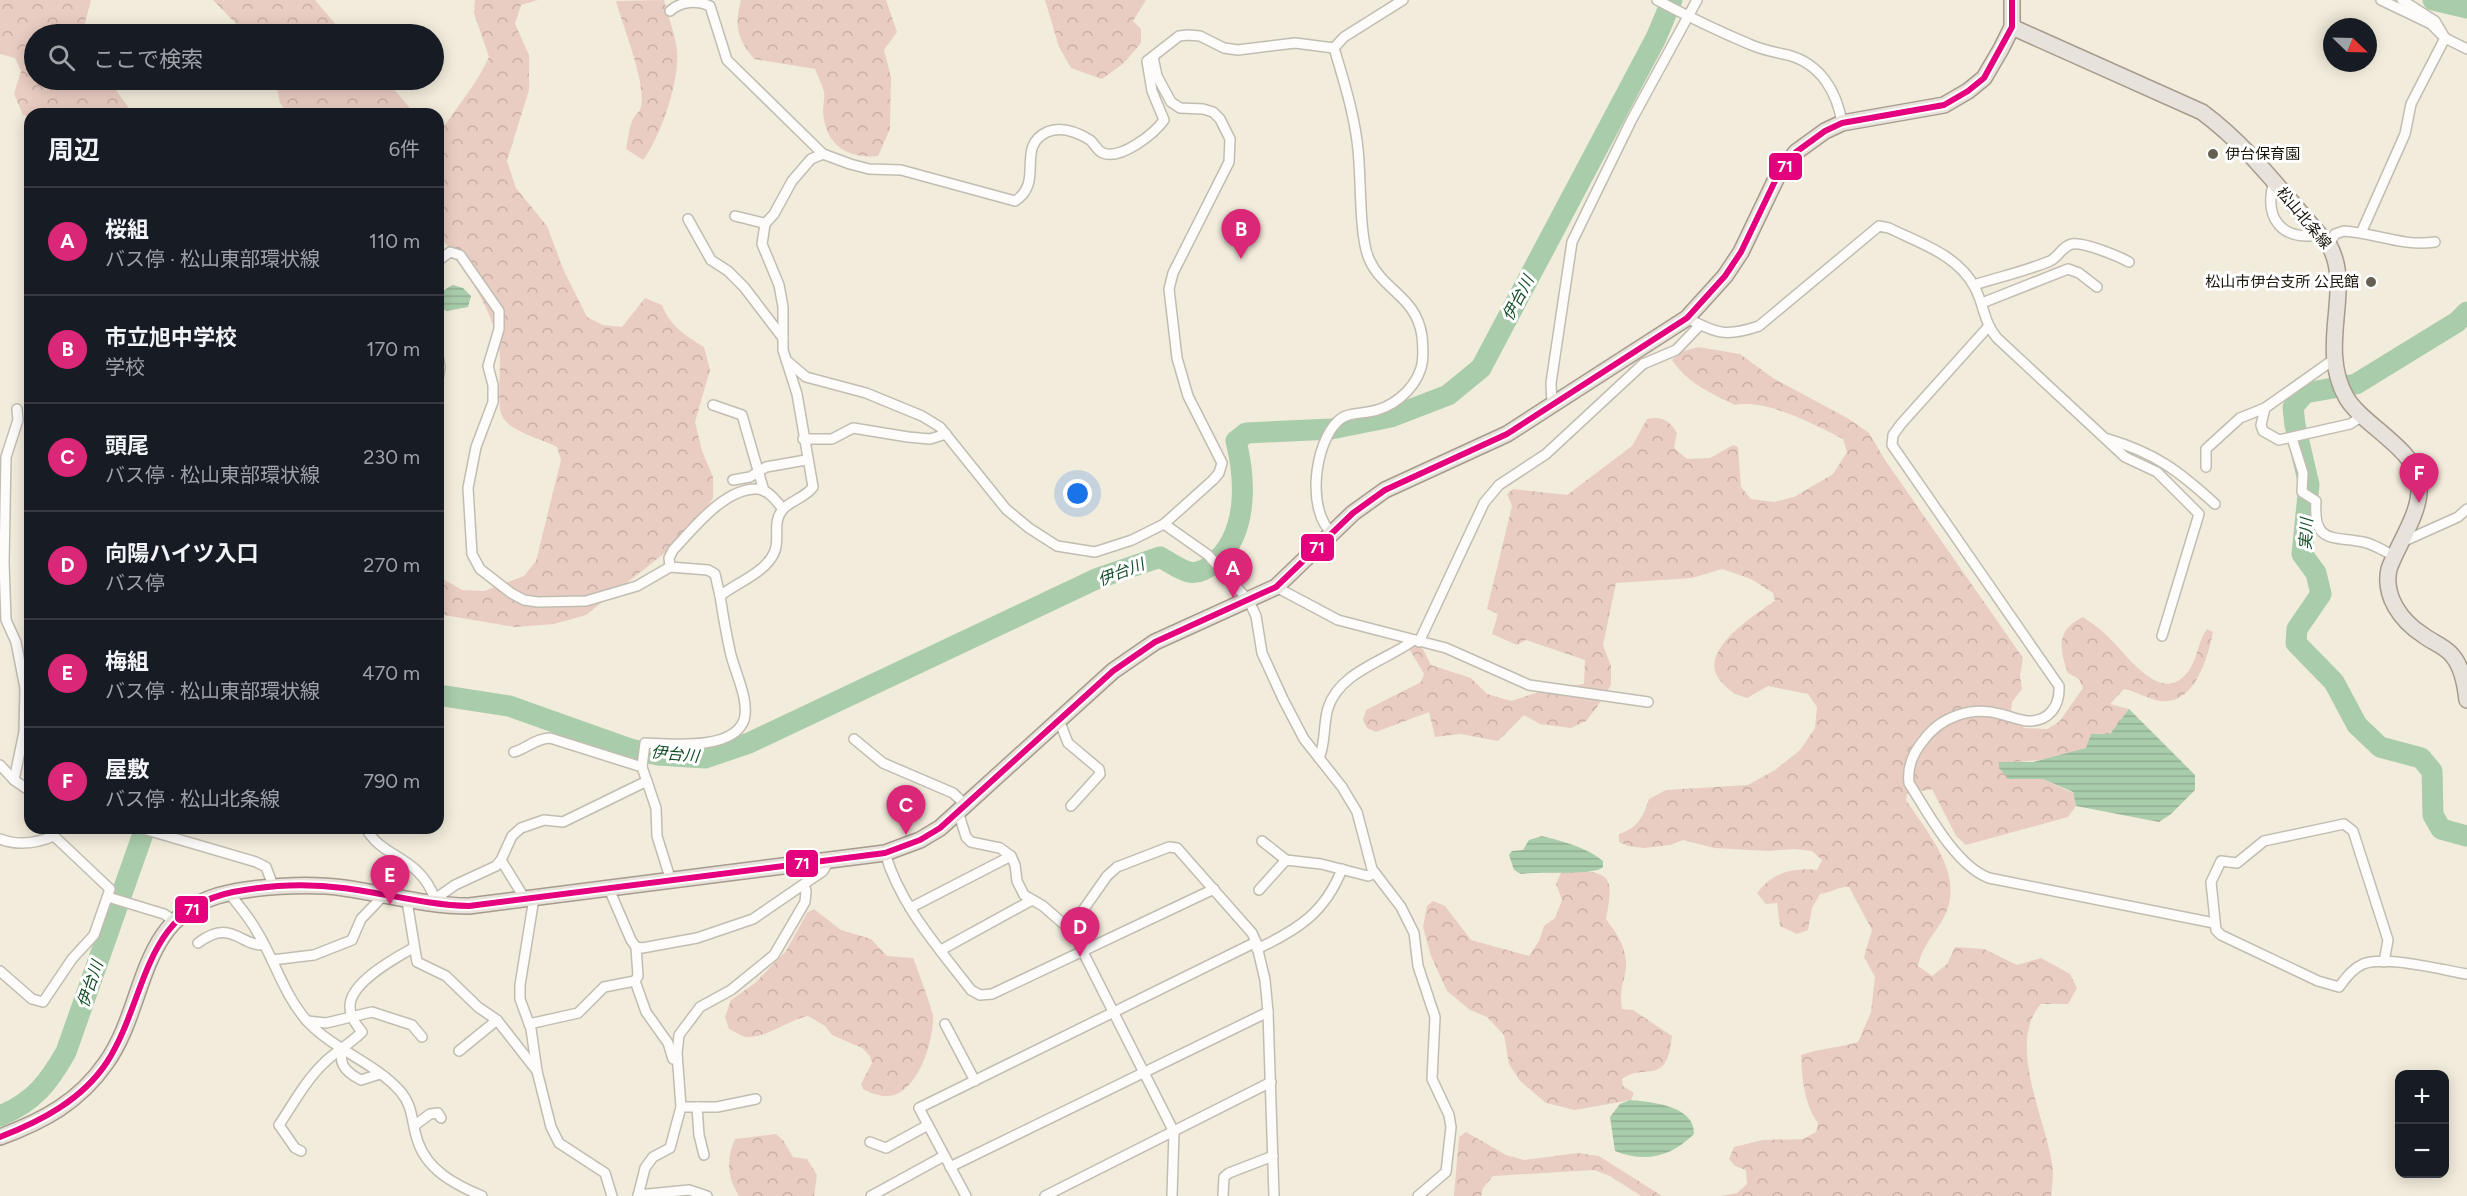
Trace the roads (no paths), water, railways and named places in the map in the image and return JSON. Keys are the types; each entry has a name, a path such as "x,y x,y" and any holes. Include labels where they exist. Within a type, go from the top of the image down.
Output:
{"main road":[{"path":"0,1137 55,1112 84,1090 96,1076 119,1042 155,947 173,920 199,903 230,893 326,886 407,901 470,906 885,853 920,840 940,828 1113,671 1155,642 1276,587 1367,502 1385,490 1498,438 1694,321 1708,297 1731,268 1785,165 1811,140 1842,123 1944,105 1968,91 1984,78 2012,27 2012,0"},
{"name":"松山北条線","path":"2012,27 2202,112 2227,130 2325,240 2335,256 2338,270 2333,360 2346,397 2361,417 2397,446 2419,480 2419,495 2414,511 2396,550 2387,579 2393,602 2410,624 2451,654 2460,668 2467,700"}],"street":[{"path":"1334,48 1344,37 1403,0"},
{"path":"1657,0 1768,53 1789,56 1806,64 1834,91 1842,123"},
{"path":"1552,404 1551,383 1572,242 1631,121 1697,0"},
{"path":"2381,0 2431,24 2445,38 2467,49"},
{"path":"2402,0 2435,21 2445,38"},
{"path":"670,11 677,5 687,2 704,2 710,6 727,60 823,154 849,164 870,169 901,170 1015,201 1027,190 1031,175 1030,148 1036,138 1047,132 1065,129 1092,141 1103,153 1112,154 1145,140 1161,126 1164,113 1152,91 1147,61 1179,36 1188,34 1200,36 1224,48 1238,50 1295,43 1334,48"},
{"path":"2361,233 2405,134 2411,104 2445,38"},
{"path":"1333,534 1321,519 1317,497 1319,452 1337,421 1350,414 1388,407 1402,396 1421,368 1424,349 1414,311 1380,276 1369,260 1364,242 1357,140 1334,48"},
{"path":"786,360 806,377 866,393 922,416 946,434 988,490 1006,509 1029,528 1057,546 1095,552 1132,540 1164,524 1213,480 1222,464 1188,396 1177,358 1169,289 1173,273 1214,193 1231,153 1226,129 1213,112 1180,108 1171,102 1157,76 1153,57"},
{"path":"764,224 774,214 792,181 811,159 823,154"},
{"path":"2274,182 2271,192 2272,207 2276,222 2282,230 2304,238 2325,240 2343,231 2399,242 2421,244 2435,242"},
{"path":"720,596 743,582 774,555 777,546 776,522 783,509 813,487 806,460 797,394 786,360 779,285 762,244 764,224 758,211"},
{"path":"735,216 764,224"},
{"path":"688,219 711,261 728,271 744,287 783,338"},
{"path":"1319,758 1329,706 1337,689 1350,677 1417,641 1491,492 1546,454 1643,364 1676,350 1694,321 1723,334 1759,326 1879,226 1889,228 1949,258 1974,285 1982,303 1988,327 2125,457 2157,472 2199,514 2162,636"},
{"path":"1974,285 2052,260 2066,246 2074,243 2105,253 2112,252 2129,262"},
{"path":"444,256 450,252 460,255 499,311 499,329 488,366 494,385 493,402 476,447 468,488 472,554 480,569 524,600 538,602 586,601 637,586 670,567 708,570 715,574 730,651 745,706 744,720 730,735 694,746 645,742 642,764 656,808 657,836 671,881"},
{"path":"1982,303 2068,269 2079,273 2097,287"},
{"path":"1988,327 1901,424 1893,435 1892,445 2059,686 2059,697 2049,715 2040,719 2027,721 1998,713 1976,712 1958,714 1942,722 1916,749 1908,772 1909,783 1962,860 1974,873 2019,885 2214,923"},
{"path":"2206,467 2206,449 2240,418 2265,408 2333,360"},
{"path":"713,405 742,415 764,491"},
{"path":"2265,408 2261,425 2263,431 2279,440 2350,424 2361,417"},
{"path":"17,409 18,420 6,457 3,621 16,642 24,683"},
{"path":"803,439 832,439 853,428 908,438 930,438 946,434"},
{"path":"2296,437 2302,492 2316,501 2315,519 2326,536 2396,550 2458,517 2467,509"},
{"path":"2107,439 2128,445 2171,466 2215,504"},
{"path":"733,480 750,477 766,466 806,460"},
{"path":"670,567 669,558 673,550 714,507 746,491 760,489 783,509"},
{"path":"1164,524 1208,555 1249,601 1257,616 1259,641 1268,668 1304,739 1342,787 1357,812 1375,873 1401,907 1414,933 1418,966 1435,1017 1432,1079 1449,1115 1451,1127 1446,1172 1418,1196"},
{"path":"1276,587 1338,620 1446,648 1529,685 1648,702"},
{"path":"1059,720 1068,743 1099,770 1100,774 1071,806"},
{"path":"14,780 24,732"},
{"path":"514,752 527,748 541,738 550,738 642,764"},
{"path":"854,739 883,763 952,793 962,808 966,837 971,842 999,848 1011,856 1020,890 1066,926 1074,923 1107,876 1117,867 1169,847 1177,848 1252,933 1256,946 1265,980 1268,1012 1274,1196"},
{"path":"0,765 24,787"},
{"path":"371,834 380,844 422,874 429,882 434,902 455,885 495,866 501,860 509,842 521,828 544,820 563,822 647,781"},
{"path":"2384,962 2388,940 2353,831 2343,824 2264,840 2237,864 2221,861 2211,882 2215,906 2214,923 2222,935 2318,981 2339,987 2352,971 2365,963 2384,962 2467,974"},
{"path":"164,834 256,861 266,867 274,888"},
{"path":"0,839 13,844 42,841 54,836 110,889 94,935 72,959 43,1002 32,999 0,971"},
{"path":"1262,841 1286,860 1342,869 1368,876 1375,873"},
{"path":"885,853 892,876 910,908 971,990 986,996 1214,889"},
{"path":"910,908 1011,856"},
{"path":"636,948 724,931 753,919 823,871 830,859"},
{"path":"501,860 530,898 519,985 520,999 535,1046 537,1071 551,1127 559,1143 605,1173 612,1196"},
{"path":"1259,890 1286,860"},
{"path":"966,1196 920,1108 1113,1012 1296,930 1326,900 1342,869"},
{"path":"707,1196 689,1190 638,1195 645,1168 652,1157 670,1148 681,1107 676,1042 684,1026 700,1007 731,990 774,955 805,902 804,885"},
{"path":"529,1024 578,1013 604,987 635,981 638,976 636,948 609,889"},
{"path":"230,893 264,945 293,1002 307,1021 323,1037 399,1089 407,1101 415,1125 417,1141 432,1165 455,1184 482,1196"},
{"path":"272,960 314,955 352,939 361,919 384,895"},
{"path":"109,897 164,914 173,920"},
{"path":"941,950 1032,900"},
{"path":"407,901 417,962 446,976 478,1007 497,1020 537,1071"},
{"path":"198,943 211,934 224,933 241,936 257,945 264,945"},
{"path":"380,1074 361,1080 351,1075 343,1065 340,1057 344,1050 362,1032 352,1016 350,1007 356,991 384,964 413,948"},
{"path":"1082,950 1174,1132 1172,1196"},
{"path":"635,981 652,1024 668,1043 674,1066 678,1070"},
{"path":"307,1021 326,1023 372,1012 412,1024 422,1036"},
{"path":"950,1167 1268,1012"},
{"path":"459,1051 497,1020"},
{"path":"945,1024 975,1081"},
{"path":"301,1150 295,1148 279,1125 326,1060 344,1050"},
{"path":"1045,1196 1271,1082"},
{"path":"681,1107 717,1107 756,1100"},
{"path":"697,1107 699,1136 704,1155"},
{"path":"415,1125 430,1114 438,1113 441,1118"},
{"path":"870,1142 886,1148 928,1125"},
{"path":"871,1196 944,1156"},
{"path":"1223,1196 1224,1177 1229,1173 1273,1156"}],"waterway":[{"name":"伊台川","path":"444,696 509,706 630,749 658,755 705,758 749,743 1096,579 1160,557 1189,572 1206,569 1225,551 1239,522 1242,506 1242,473 1236,441 1246,433 1331,429 1391,417 1448,395 1481,368 1656,38 1672,0"},
{"name":"伊台川","path":"2433,0 2467,8"},
{"name":"実川","path":"2467,312 2457,322 2356,384 2305,393 2293,407 2309,485 2302,554 2316,573 2321,594 2297,629 2296,643 2334,682 2357,725 2380,747 2421,758 2432,771 2433,815 2441,829 2467,836"},
{"name":"伊台川","path":"0,1116 31,1098 47,1082 66,1052 143,834"}],"place":[{"name":"伊台保育園","path":"2213,154"},
{"name":"市立旭中学校","path":"1241,259"},
{"name":"松山市伊台支所 公民館","path":"2371,282"},
{"name":"屋敷","path":"2419,503"},
{"name":"桜組","path":"1233,598"},
{"name":"頭尾","path":"906,835"},
{"name":"梅組","path":"390,905"},
{"name":"向陽ハイツ入口","path":"1080,957"}]}
